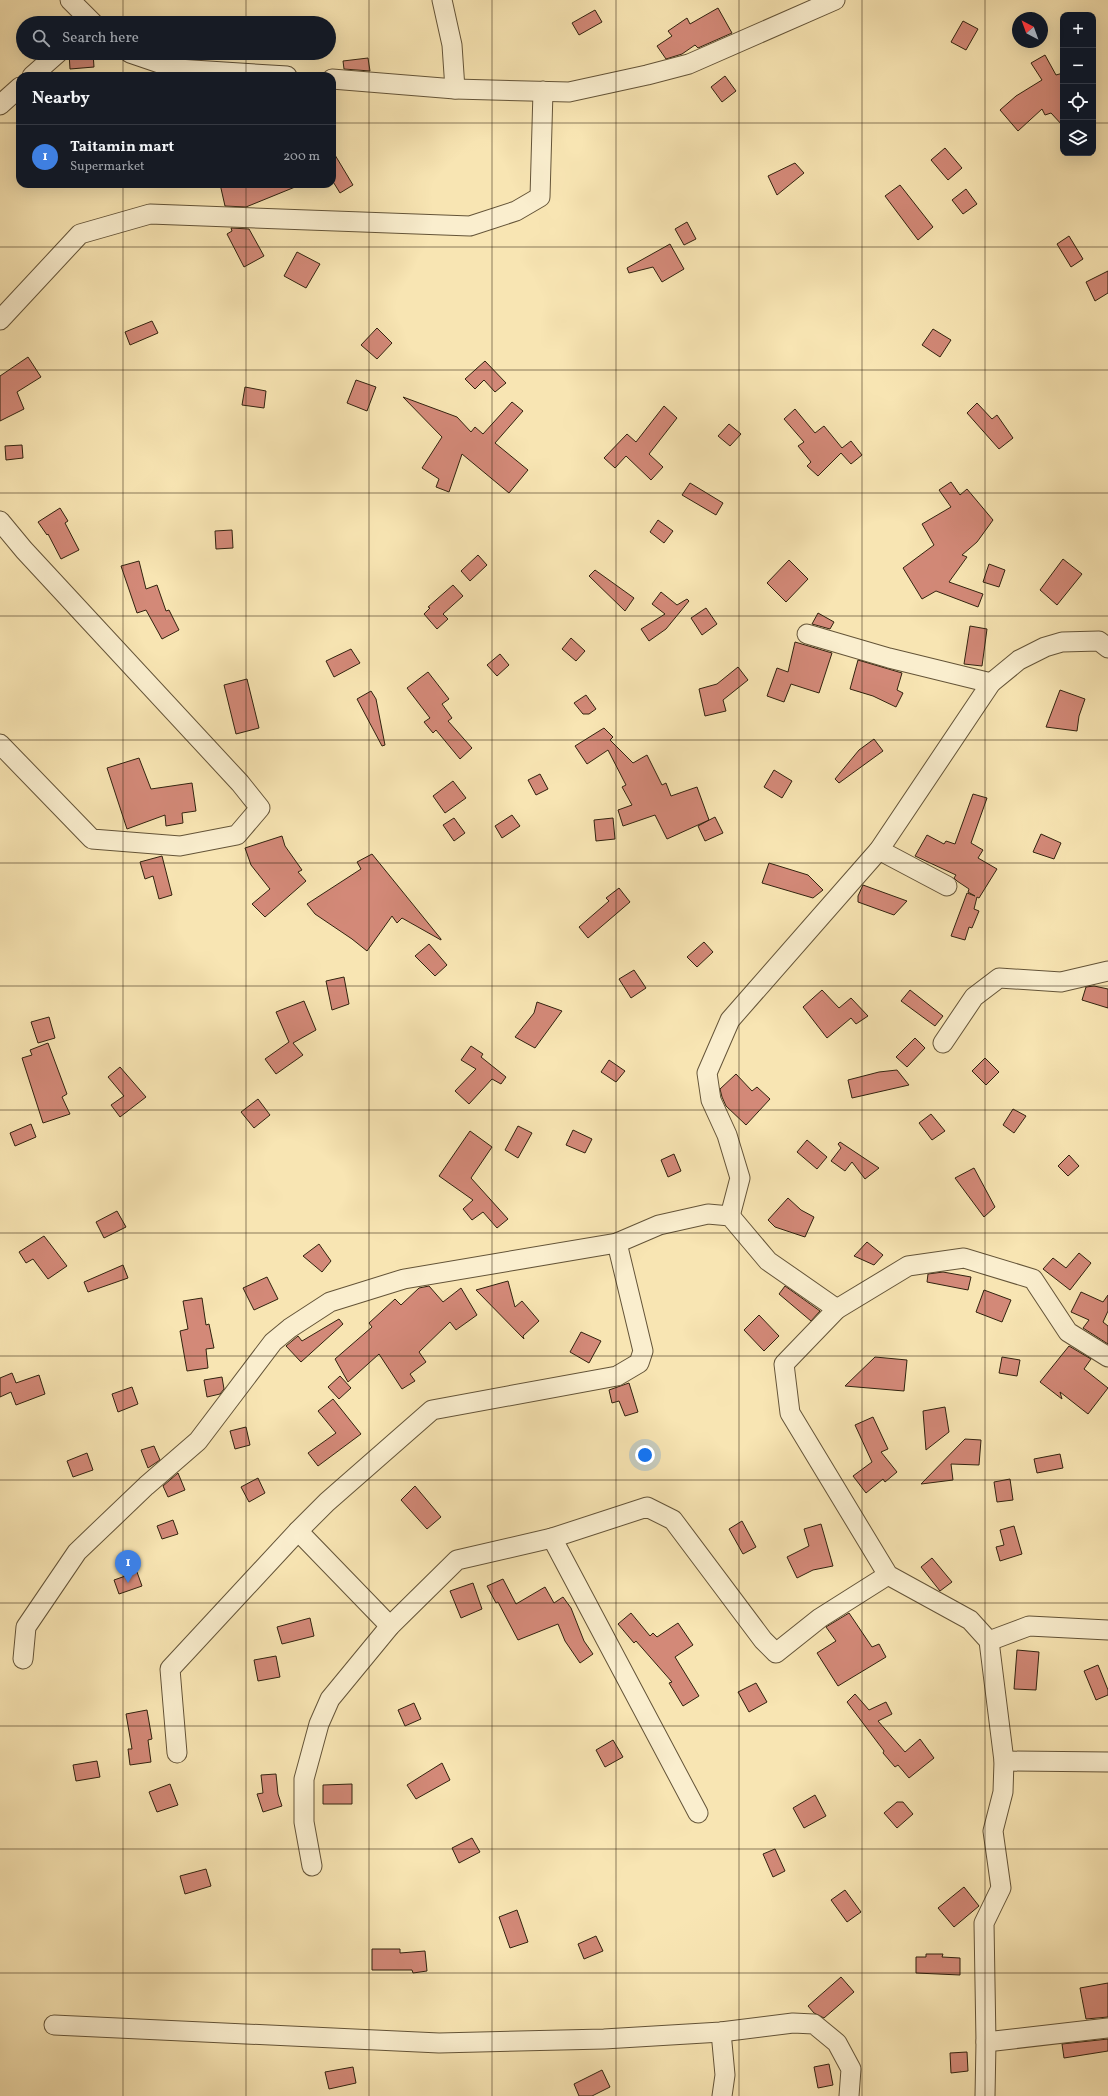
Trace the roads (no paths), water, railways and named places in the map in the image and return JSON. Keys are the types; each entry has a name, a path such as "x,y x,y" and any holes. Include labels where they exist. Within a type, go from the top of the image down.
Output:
{"street":[{"path":"70,0 85,16"},
{"path":"442,0 452,45 455,89"},
{"path":"336,79 455,89 569,92 639,77 689,64 835,0"},
{"path":"37,72 50,60"},
{"path":"151,60 177,69 224,72"},
{"path":"0,105 16,91"},
{"path":"0,320 80,234 150,214 470,226 516,211 540,197 543,91"},
{"path":"0,521 24,550 240,783 260,808 237,835 202,842 180,846 92,839 0,744"},
{"path":"807,634 822,640 911,664 991,683"},
{"path":"730,1216 740,1178 727,1135 711,1100 707,1073 730,1020 879,850 991,683 1019,660 1045,647 1062,642 1099,641 1108,648"},
{"path":"879,850 948,886"},
{"path":"943,1043 974,997 999,978 1061,982 1108,971"},
{"path":"23,1659 26,1627 77,1552 146,1486 198,1441 274,1342 290,1328 330,1302 404,1279 617,1243 659,1225 708,1214 730,1216 768,1261 837,1309"},
{"path":"177,1753 170,1669 298,1531 327,1502 432,1410 617,1376 639,1363 643,1351 617,1243"},
{"path":"985,2096 986,2042 984,1924 1001,1888 993,1831 1003,1792 1004,1761 989,1640 970,1620 888,1575 790,1413 784,1364 837,1309 908,1266 964,1258 1033,1279 1068,1332 1108,1357"},
{"path":"312,1866 304,1822 304,1779 319,1724 330,1699 390,1626 457,1560 552,1538 647,1507 673,1520 763,1640 776,1653 820,1618 888,1575"},
{"path":"298,1531 390,1626"},
{"path":"552,1538 698,1813"},
{"path":"989,1640 1029,1626 1108,1630"},
{"path":"1004,1761 1108,1762"},
{"path":"54,2025 439,2043 604,2039 721,2032 793,2024 814,2024 837,2044 851,2069 849,2096"},
{"path":"986,2042 1108,2028"},
{"path":"721,2032 725,2075 722,2096"}],"place":[{"name":"Taitamin mart","path":"128,1583"}]}
